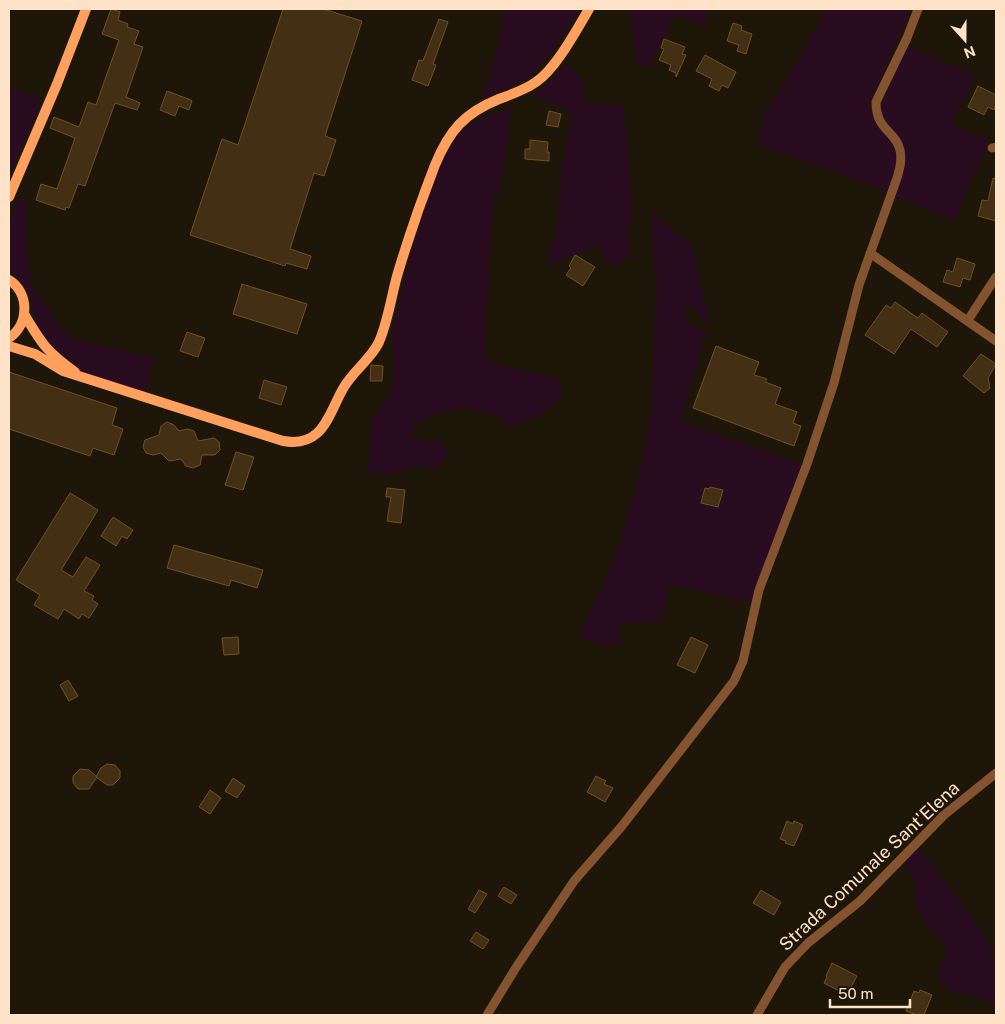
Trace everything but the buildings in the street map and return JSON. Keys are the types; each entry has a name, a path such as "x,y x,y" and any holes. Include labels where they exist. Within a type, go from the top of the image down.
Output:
{"main road":[{"path":"9,197 57,84 86,9"},
{"path":"9,346 35,354 62,371 283,441 298,442 314,436 327,422 336,399 347,382 374,352 382,333 397,276 436,165 447,140 466,117 478,109 524,90 538,81 554,63 589,9"},
{"path":"9,338 21,325 24,314 24,302 20,291 10,280"},
{"path":"24,314 50,353 84,378"}],"street":[{"path":"487,1015 517,966 574,881 622,826 734,681 743,661 759,590 807,464 834,383 850,319 870,253 897,178 901,161 900,148 880,123 876,112 876,102 907,38 918,9"},
{"path":"870,253 996,341"},
{"path":"968,320 996,277"},
{"name":"Strada Comunale Sant'Elena","path":"757,1015 785,967 808,943 860,901 944,815 996,773"}],"shaded area":[{"path":"506,9 579,9 555,48 527,80 480,100 493,67"},
{"path":"631,9 707,9 706,26 676,14 649,68 636,61"},
{"path":"827,9 911,9 868,106 887,134 894,149 896,168 890,192 762,145 759,136 767,108 783,87"},
{"path":"907,46 974,75 951,125 989,140 955,220 894,196 903,156 883,123 878,98"},
{"path":"564,64 579,77 583,85 584,104 623,105 634,221 624,227 630,237 628,258 616,265 607,264 603,256 601,241 588,250 547,264 559,222 560,178 572,117 564,108 534,95 555,77"},
{"path":"9,86 42,101 9,175"},
{"path":"512,107 498,196 493,194 484,360 561,380 562,396 537,416 514,425 506,425 495,414 465,408 436,413 416,425 410,435 423,440 439,442 447,448 449,455 437,467 429,469 419,465 396,473 368,475 372,418 392,390 395,368 392,338 410,257 439,162 458,133 482,118"},
{"path":"22,193 27,206 25,239 33,288 45,303 58,325 72,339 154,358 144,393 90,375 71,366 51,349 42,336 34,317 30,294 9,269 9,224"},
{"path":"652,213 691,246 711,327 692,306 687,308 687,323 706,332 680,421 803,465 756,603 669,584 662,621 617,624 621,644 601,646 579,636 604,584 621,541 638,481 652,410 656,283"},
{"path":"919,847 982,932 996,959 996,1004 969,994 953,993 940,980 937,971 945,957 947,946 924,920 917,908 915,881 904,862"}]}
